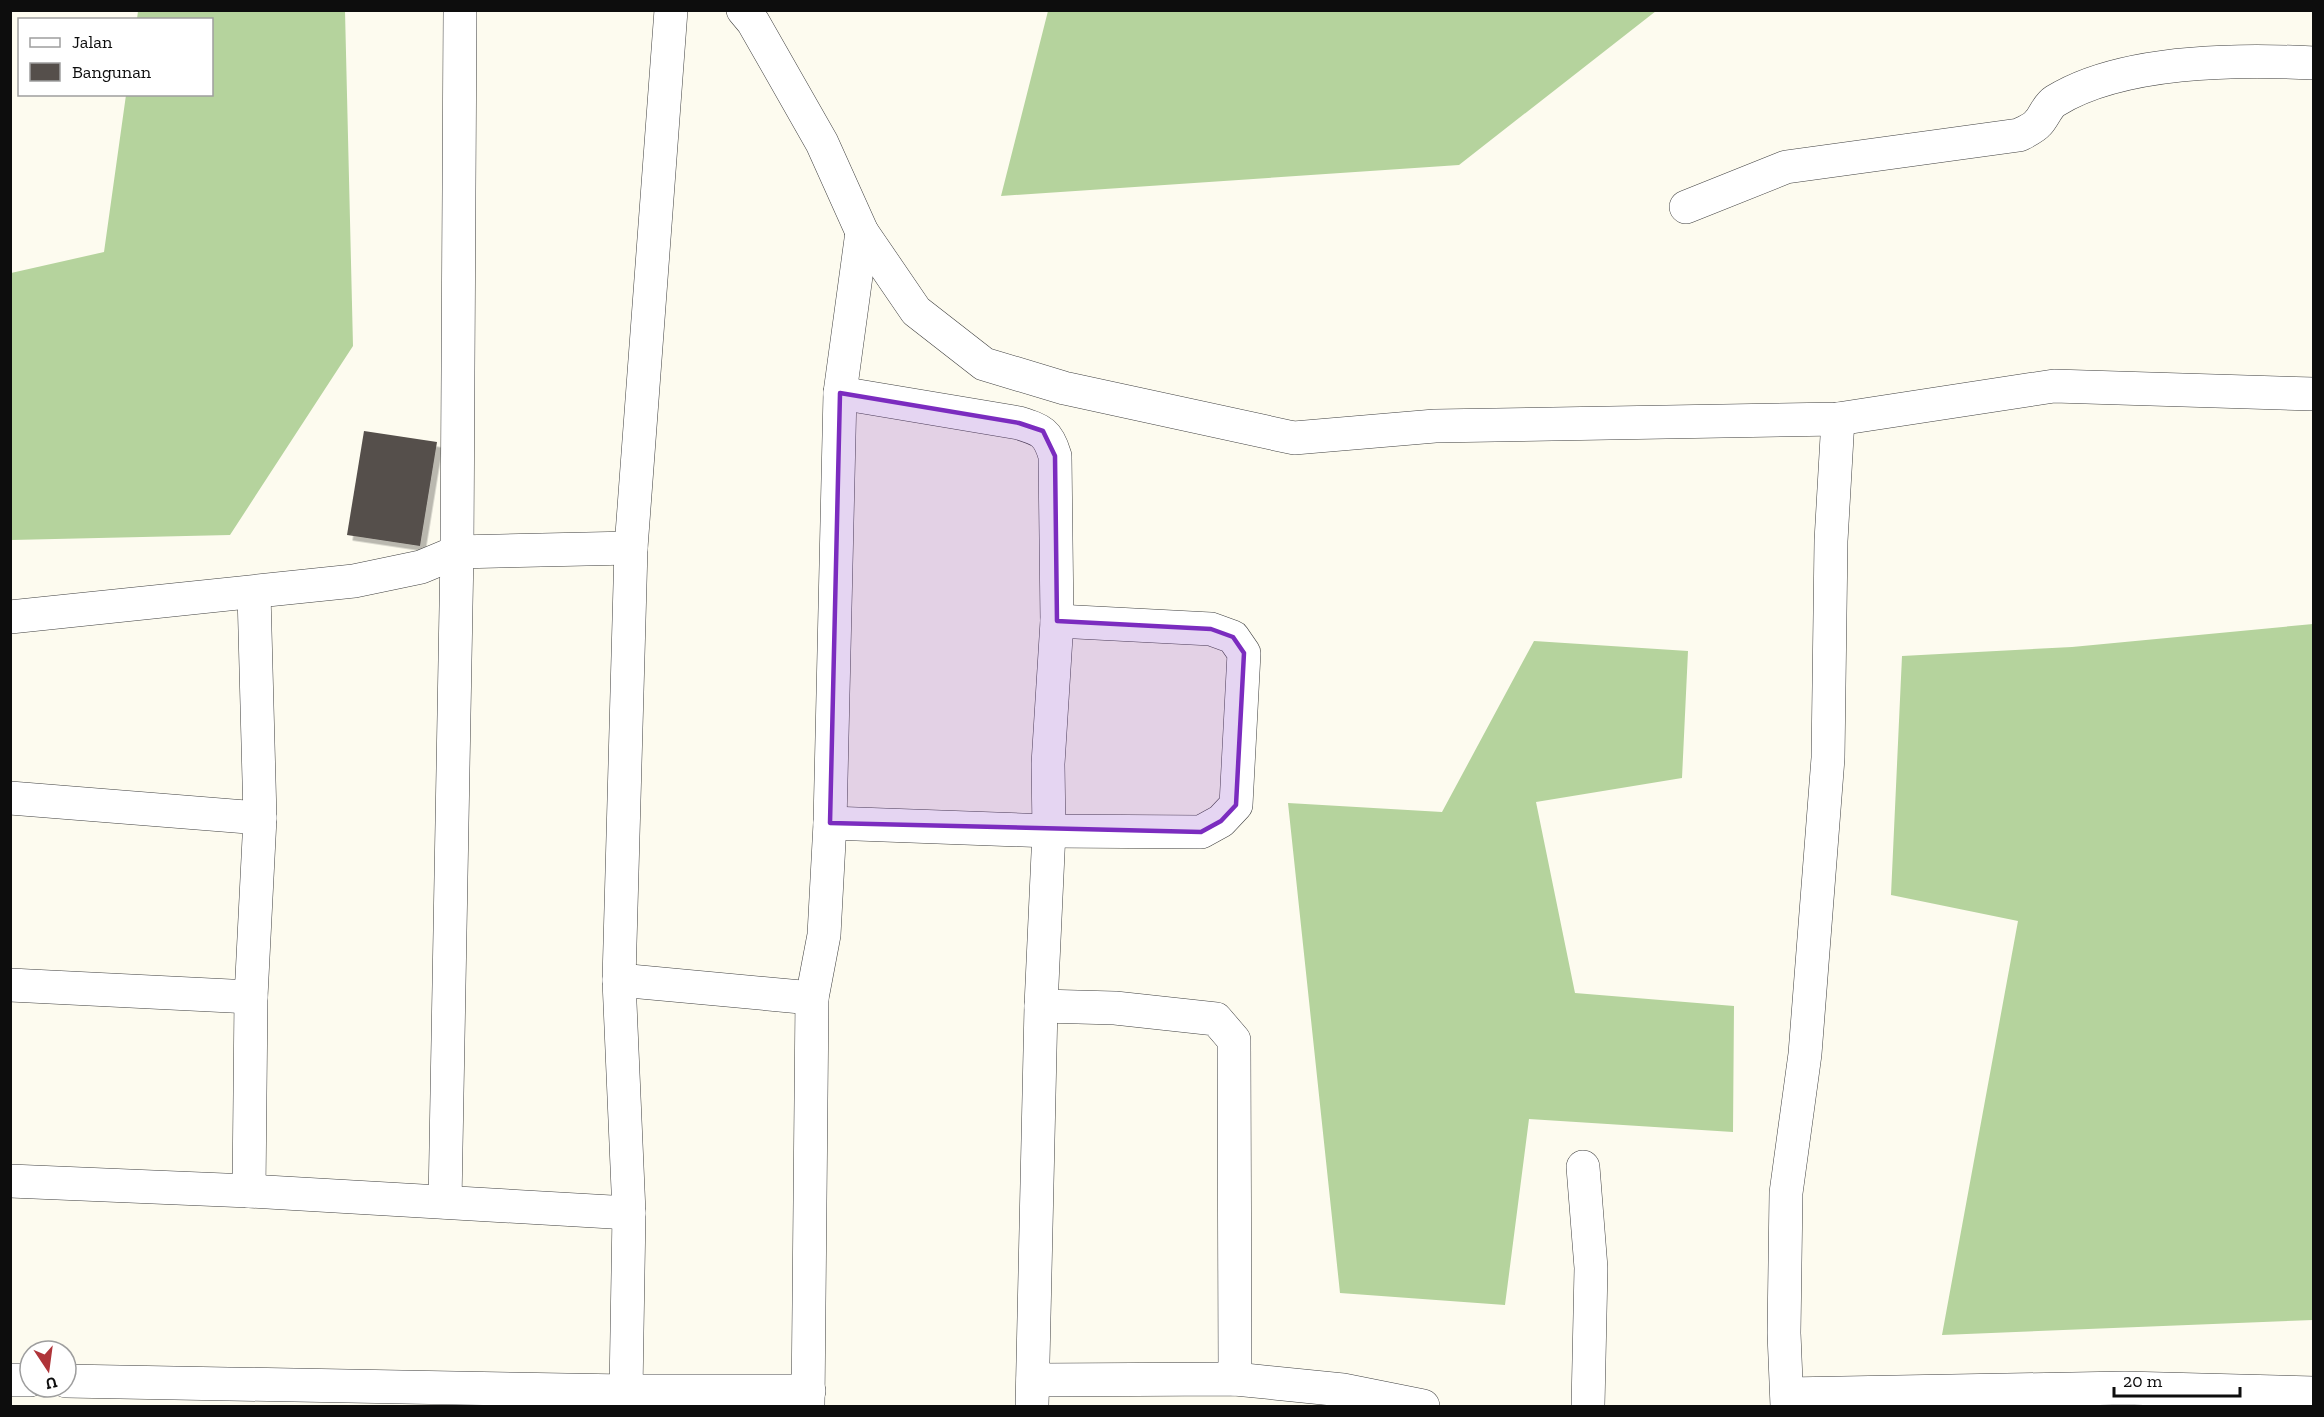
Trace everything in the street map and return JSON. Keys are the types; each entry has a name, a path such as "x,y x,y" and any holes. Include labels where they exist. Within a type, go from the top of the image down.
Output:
{"street":[{"path":"445,1202 457,552 460,10"},
{"path":"626,1391 629,1213 619,980 631,548 671,10"},
{"path":"743,10 753,22 822,142 862,232 916,311 984,364 1064,388 1294,438 1435,426 1838,419 2054,386 2313,394"},
{"path":"1686,207 1786,167 1849,157 1982,142 2019,135 2037,124 2052,103 2100,80 2181,66 2250,60 2313,63"},
{"path":"78,1381 626,1391 808,1399 812,999 824,935 830,823 840,393 862,232"},
{"path":"840,393 1019,423 1043,431 1055,456 1058,621 1048,764 1049,831 1041,1006 1032,1393 1235,1379 1343,1390 1423,1407"},
{"path":"1838,419 1831,540 1828,758 1805,1054 1786,1193 1784,1333 1787,1401 2313,1393"},
{"path":"10,617 354,581 421,567 457,552 631,548"},
{"path":"249,1191 251,997 260,818 254,593"},
{"path":"830,823 1049,831 1201,832 1221,821 1236,805 1244,652 1233,637 1212,629 1058,621"},
{"path":"10,798 260,818"},
{"path":"619,980 812,999"},
{"path":"10,985 251,997"},
{"path":"1041,1006 1115,1008 1216,1019 1233,1040 1235,1379"},
{"path":"1583,1167 1591,1269 1587,1407"},
{"path":"10,1181 249,1191 629,1213"}],"highlighted area":[{"path":"840,393 1019,423 1043,431 1055,456 1057,621 1211,629 1233,637 1244,653 1236,805 1221,821 1201,832 830,823"}],"green space":[{"path":"1048,10 1656,11 1459,165 1001,196"},
{"path":"138,11 345,11 353,346 230,535 11,540 11,273 104,252 126,96 213,96 213,18 137,18"},
{"path":"2313,624 2313,1320 1942,1335 2018,921 1891,895 1902,656 2072,647"},
{"path":"1534,641 1688,651 1682,778 1536,802 1575,993 1734,1006 1733,1132 1529,1119 1505,1305 1340,1293 1288,803 1442,812"}],"building":[{"path":"364,431 437,442 420,546 347,535"}]}
